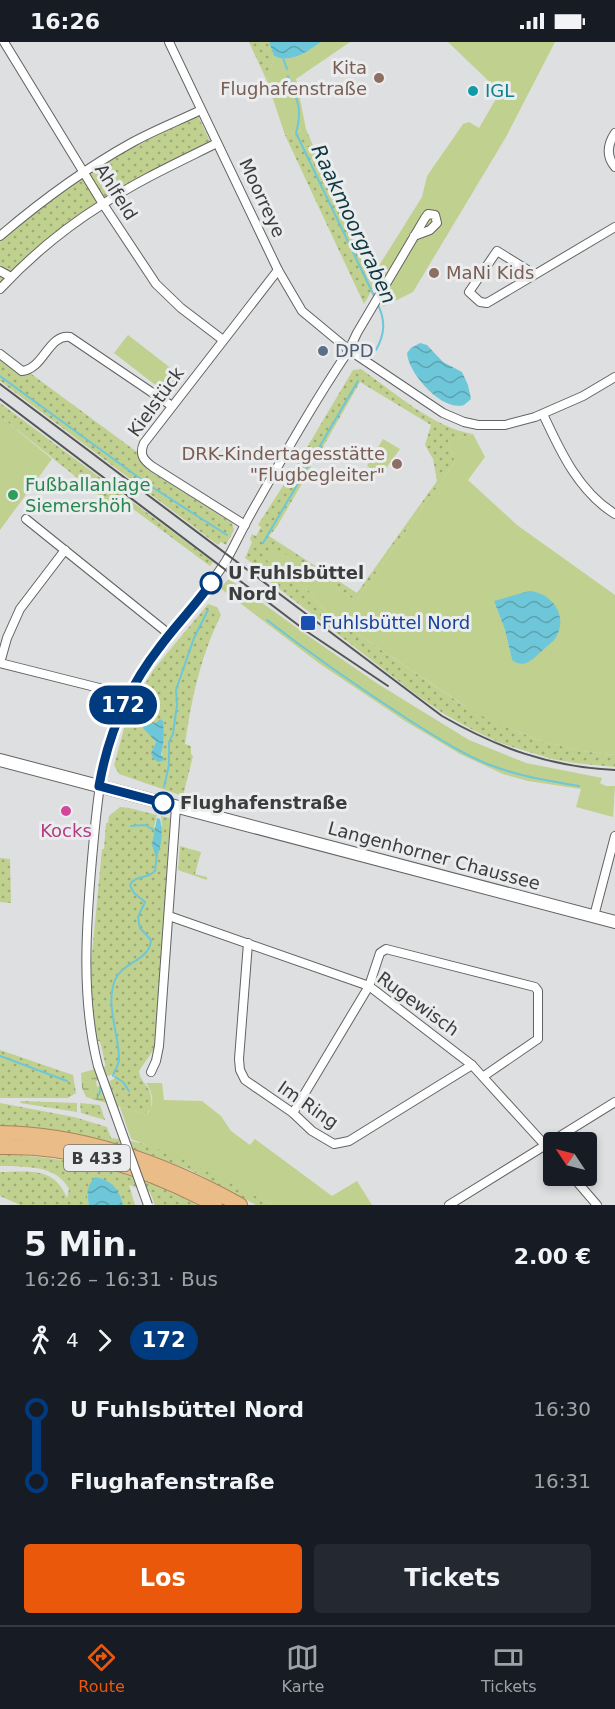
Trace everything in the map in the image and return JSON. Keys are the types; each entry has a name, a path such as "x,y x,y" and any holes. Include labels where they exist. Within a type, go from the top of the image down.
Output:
{"highway":[{"name":"B 433","path":"0,1133 69,1139 124,1154 192,1180 240,1205"},
{"name":"B 433","path":"0,1147 50,1149 89,1156 138,1170 182,1188 215,1205"},
{"path":"182,1188 206,1205"}],"main road":[{"name":"Langenhorner Chaussee","path":"0,760 615,922"}],"street":[{"name":"Ahlfeld","path":"4,42 103,204 156,284 181,308 223,340"},
{"name":"Moorreye","path":"169,42 278,270 302,311 349,350 443,413 478,425 505,425 543,414 583,396 615,377"},
{"path":"0,236 85,172 133,142 201,110"},
{"path":"615,133 608,150 615,167"},
{"path":"0,289 53,241 103,204 217,143"},
{"path":"534,274 497,251 469,292 471,296 485,304 615,227"},
{"path":"148,1205 98,1066 90,1023 87,951 91,870 99,786 112,734 127,695 169,634 216,575 414,236"},
{"name":"Kielstück","path":"245,525 153,467 143,459 141,451 144,443 172,406 278,270"},
{"path":"0,271 11,278"},
{"path":"0,354 22,371 29,371 35,367 57,339 70,336 172,406"},
{"path":"543,414 556,442 577,477 597,500 615,514"},
{"path":"26,519 169,634"},
{"path":"65,550 20,609 7,638 0,663 127,695"},
{"path":"151,1072 159,1047 176,807"},
{"path":"594,916 615,836"},
{"name":"Rugewisch","path":"169,916 369,986 472,1065 543,1143"},
{"name":"Im Ring","path":"248,944 240,1070 249,1084 293,1113 328,1142 342,1144 472,1065"},
{"path":"293,1113 369,986 379,956 383,950 389,948 536,987 538,991 538,1040 484,1076"},
{"path":"568,1132 615,1102"},
{"path":"451,1205 543,1148"},
{"path":"581,1186 597,1205"}],"green space":[{"path":"249,42 269,42 274,56 267,81"},
{"path":"321,42 350,42 296,79 306,129 285,135 267,81 274,56 292,58"},
{"path":"448,42 555,42 506,137 413,292 383,307 370,280 422,197 427,176 463,124 469,122 479,128 500,92"},
{"path":"197,114 211,143 142,178 0,283 0,241 102,164"},
{"path":"306,129 373,288 364,304 285,135"},
{"path":"128,335 181,376 167,394 114,353"},
{"path":"0,357 21,374 30,373 137,452 147,469 232,523 234,530 226,545 221,542 218,545 0,381"},
{"path":"361,369 429,417 444,425 473,434 448,441 455,462 356,601 293,558 267,560 313,594 314,599 332,617 463,705 541,741 581,751 615,755 615,767 552,759 500,743 444,714 256,571 256,566 245,558 252,542 250,539 252,534 256,536 261,527 258,525 300,459 311,466 310,470 269,536 357,593 437,481 433,459 425,445 431,425 360,382 315,461 303,454 353,370"},
{"path":"0,403 213,562 210,566 117,497 111,505 0,416"},
{"name":"Fußballanlage Siemershöh","path":"0,416 52,459 0,530"},
{"path":"473,434 485,457 468,480 517,525 615,595 615,755 581,751 541,741 477,714 332,617 314,599 313,594 266,560 269,553 280,552 292,557 356,601 455,462 448,441","holes":["494,601 556,608 559,620 555,638 541,649 512,660 505,630"]},
{"path":"383,439 400,449 381,475 367,466"},
{"path":"229,579 378,684 469,740 526,763 602,778 600,783 615,786 613,817 576,807 581,789 528,781 503,774 460,754 405,721 320,664 220,588"},
{"path":"208,604 217,607 221,615 202,662 191,710 185,744 191,746 193,756 183,796 119,774 114,765 127,718 154,669","holes":["146,723 156,723 163,729 162,757 151,753 156,742 148,732"]},
{"path":"120,807 157,815 154,827 162,826 161,816 170,818 156,1046 139,1071 151,1094 151,1109 145,1114 120,1107 110,1081 115,1078 114,1074 108,1076 100,1041 97,1041 92,1005 91,964 102,849 104,849 106,823 108,823 109,816"},
{"path":"180,846 201,852 195,874 207,877 207,880 178,870"},
{"path":"0,858 10,859 11,903 0,902"},
{"path":"0,1050 73,1075 76,1093 68,1098 0,1098"},
{"path":"106,1066 108,1076 96,1081 97,1087 110,1081 120,1107 86,1097 82,1088 81,1073"},
{"path":"146,1083 162,1083 164,1100 202,1101 221,1116 231,1131 250,1145 255,1139 332,1196 357,1181 372,1205 273,1205 183,1159 131,1139 120,1107 145,1114 149,1112 152,1097"},
{"path":"21,1101 77,1103 77,1112 20,1103"},
{"path":"0,1103 74,1117 107,1127 111,1138 131,1141 173,1154 273,1205 256,1205 192,1171 146,1153 73,1134 33,1128 0,1127"},
{"path":"80,1103 100,1105 105,1120 81,1113"},
{"path":"0,1154 51,1158 102,1168 150,1183 197,1205 155,1205 150,1192 129,1185 135,1205 123,1205 114,1186 106,1180 95,1177 87,1196 89,1205 20,1205 0,1196 0,1172 31,1172 48,1176 62,1188 67,1198 69,1189 56,1175 39,1168 0,1166"}],"water":[{"path":"269,42 321,42 304,53 286,59 274,56"},
{"path":"420,343 427,345 443,362 462,372 471,399 464,405 455,406 437,397 413,371 407,353"},
{"path":"529,591 544,595 550,600 559,612 560,627 551,643 533,659 521,664 512,660 505,630 494,601"},
{"path":"160,719 163,721 164,730 161,755 165,760 158,762 151,753 156,742 143,728 146,723 156,723"},
{"path":"157,818 160,819 162,834 160,849 156,857 152,845"},
{"path":"95,1177 106,1180 113,1186 123,1205 89,1205 88,1190"}],"waterway":[{"name":"Raakmoorgraben","path":"283,58 287,69"},
{"name":"Raakmoorgraben","path":"288,76 299,110 296,133 375,298"},
{"name":"Raakmoorgraben","path":"376,350 383,327 382,315 377,303"},
{"path":"0,376 149,485 227,535"},
{"name":"Raakmoorgraben","path":"263,543 358,381"},
{"name":"Raakmoorgraben","path":"164,787 169,765 169,742 173,734 177,705 176,690 194,638 208,610"},
{"path":"267,620 353,683 457,749 490,765 512,772 579,786"},
{"path":"131,826 145,825 154,830"},
{"name":"Raakmoorgraben","path":"113,1076 119,1059 112,1010 112,990 119,974 146,953 151,940 140,928 138,917 145,902 134,893 130,885 135,880 155,871 157,854"},
{"path":"0,1056 67,1081"},
{"path":"115,1077 123,1082 129,1091"},
{"name":"Raakmoorgraben","path":"99,1095 101,1085"}],"railway":[{"path":"0,384 442,716 484,738 525,754 568,765 615,770"},
{"path":"0,399 306,631 388,686"}],"bus line":[{"name":"172","path":"163,803 99,786 103,765 127,695 157,650 211,583"}],"place":[{"name":"Kita Flughafenstraße","path":"379,78"},
{"name":"IGL","path":"473,91"},
{"name":"MaNi Kids","path":"434,273"},
{"name":"DPD","path":"323,351"},
{"name":"DRK-Kindertagesstätte \"Flugbegleiter\"","path":"397,464"},
{"name":"Fußballanlage Siemershöh","path":"13,495"},
{"name":"U Fuhlsbüttel Nord","path":"211,583"},
{"name":"Fuhlsbüttel Nord","path":"308,623"},
{"name":"Flughafenstraße","path":"163,803"},
{"name":"Kocks","path":"66,811"}]}
